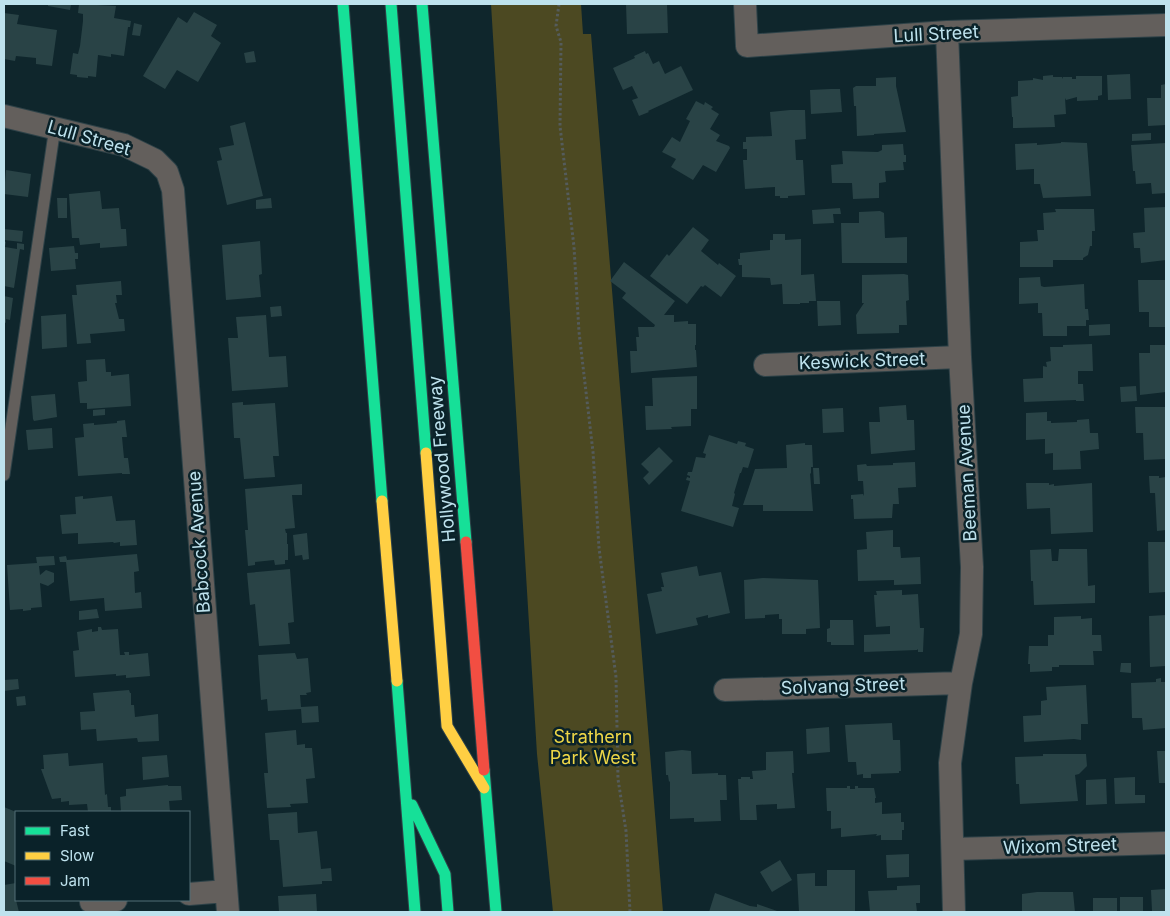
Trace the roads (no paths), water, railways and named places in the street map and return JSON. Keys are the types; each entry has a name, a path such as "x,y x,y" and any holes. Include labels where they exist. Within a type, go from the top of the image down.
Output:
{"highway":[{"path":"343,4 415,912"},
{"path":"391,4 447,726 487,793"},
{"name":"Hollywood Freeway","path":"422,4 496,912"},
{"path":"405,790 445,874 448,912"}],"street":[{"name":"Lull Street","path":"745,4 748,46 947,32 1166,25"},
{"name":"Beeman Avenue","path":"947,32 960,357 972,567 971,634 961,683 950,763 954,912"},
{"name":"Lull Street","path":"4,116 124,145 155,160 167,172"},
{"name":"Babcock Avenue","path":"167,172 173,190 227,902"},
{"name":"Keswick Street","path":"765,364 960,357"},
{"name":"Solvang Street","path":"725,690 961,683"},
{"name":"Wixom Street","path":"953,849 1166,843"},
{"path":"190,894 227,902"},
{"path":"91,902 104,901"}],"lane":[{"path":"4,475 55,127"}],"park label":[{"name":"Strathern Park West","path":"593,748"}]}
